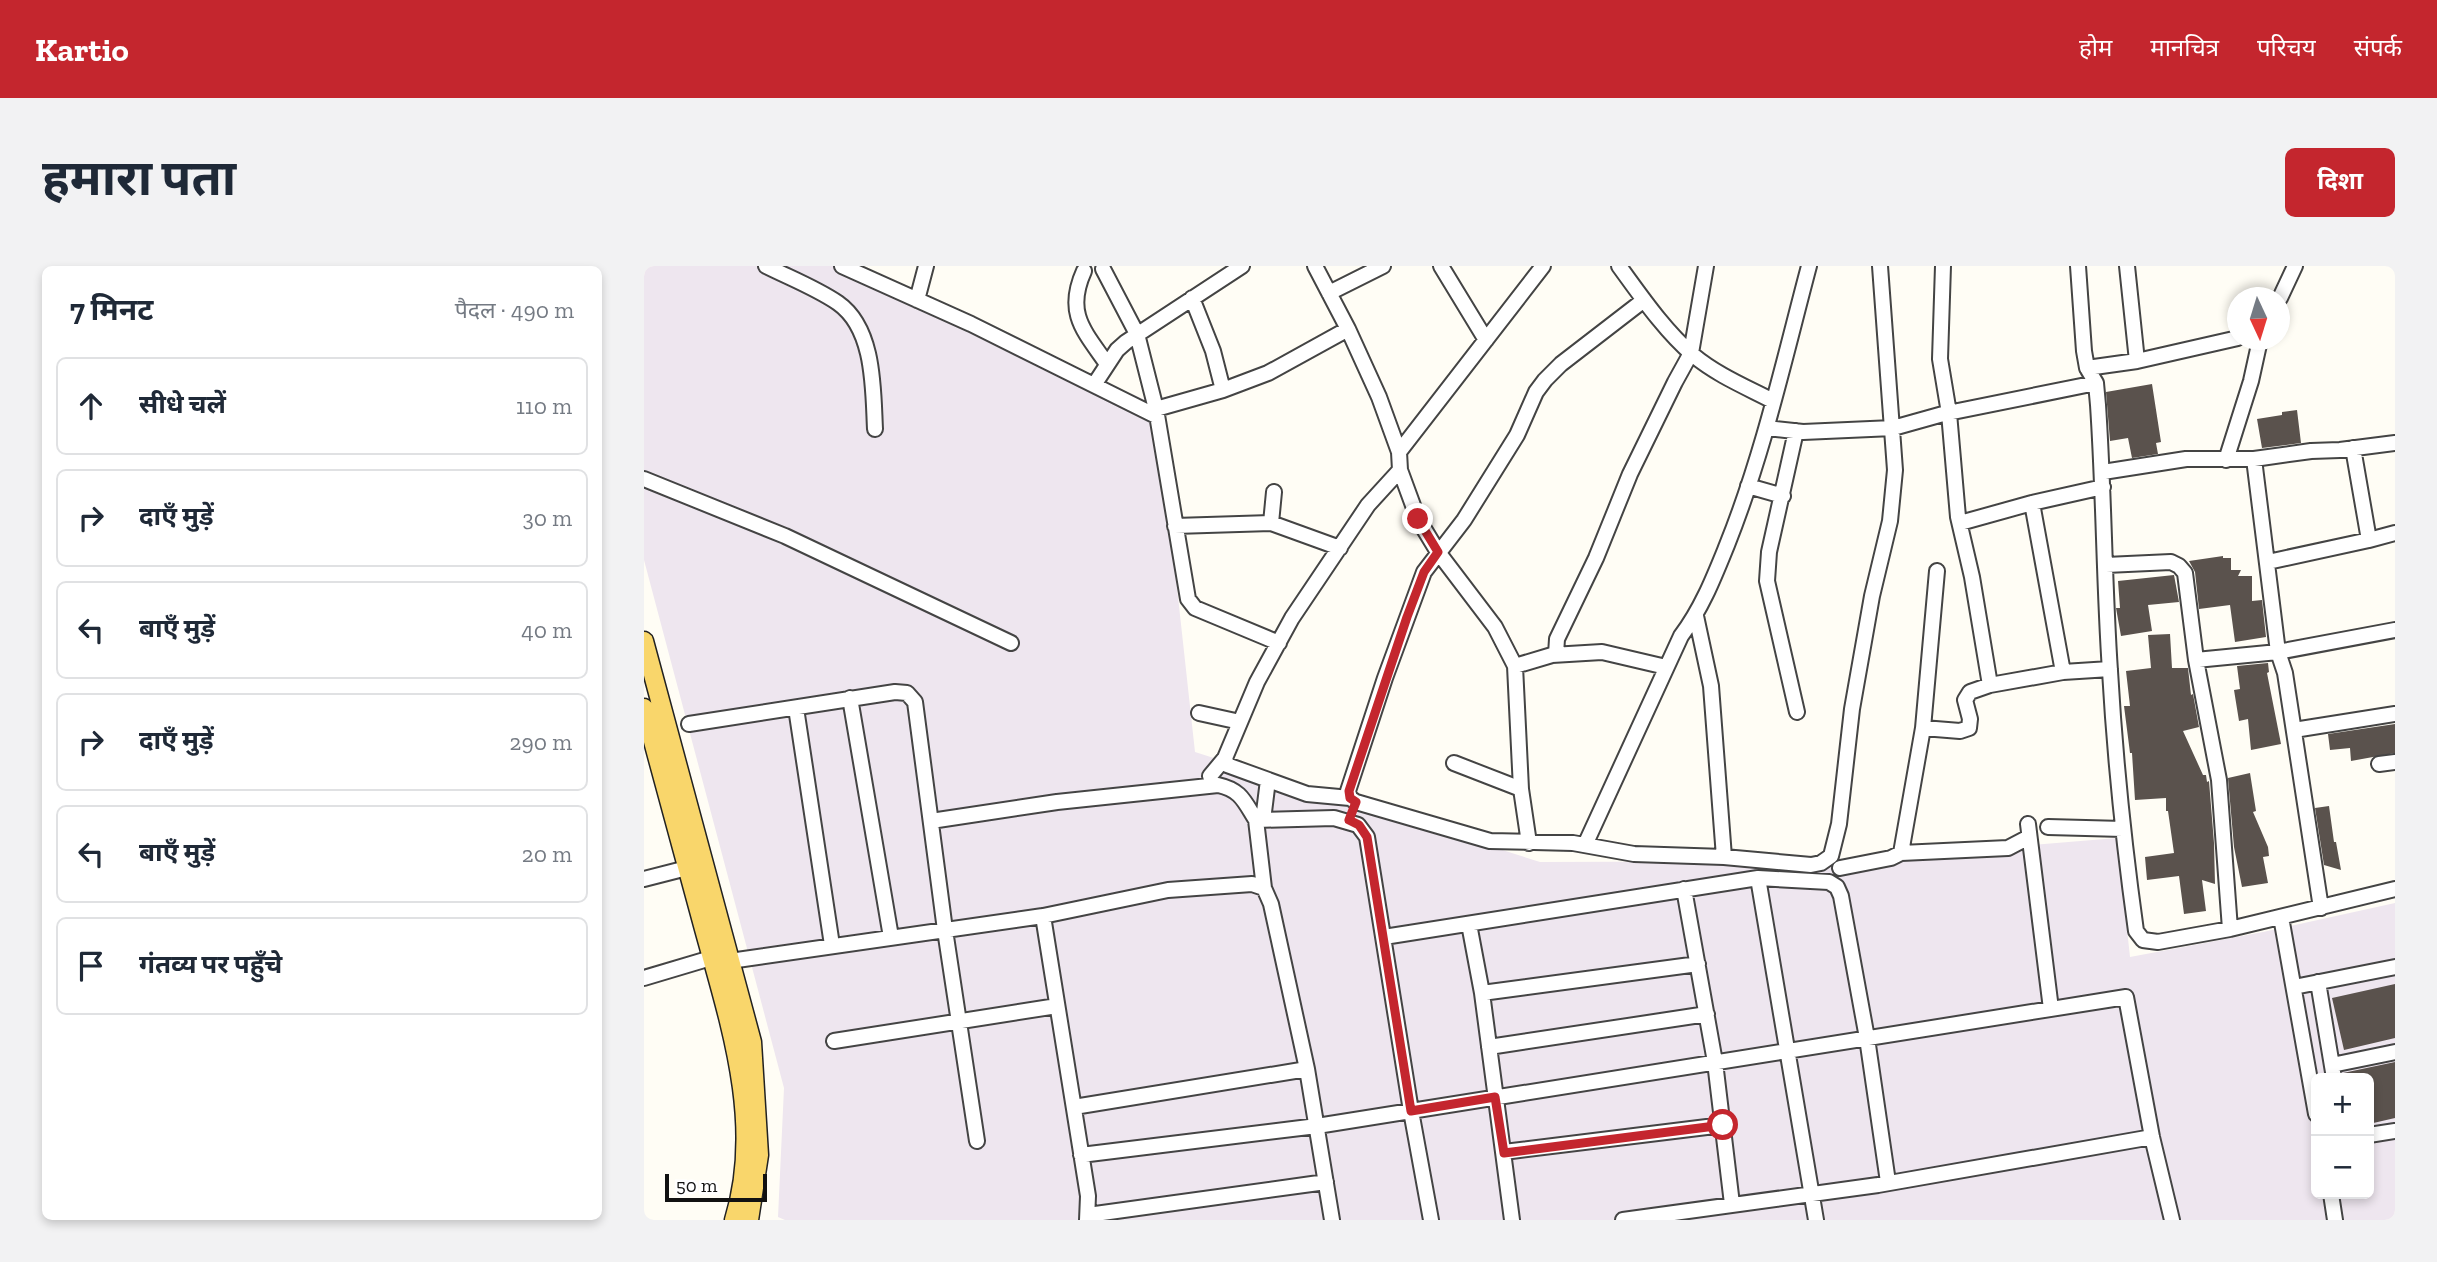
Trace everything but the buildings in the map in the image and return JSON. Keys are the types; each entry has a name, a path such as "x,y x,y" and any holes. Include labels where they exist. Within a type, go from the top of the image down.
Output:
{"main road":[{"path":"644,641 752,1042 759,1133 756,1183 743,1219"},
{"path":"644,708 735,1046 746,1132 743,1219"}],"street":[{"path":"766,266 841,305 855,322 872,367 875,429"},
{"path":"842,266 1156,413 1268,373 1348,329"},
{"path":"917,300 926,266"},
{"path":"1094,385 1117,350 1137,334 1242,266"},
{"path":"1315,266 1379,397 1399,452 1400,470 1418,519 1438,552 1495,627 1516,666 1521,789 1529,843"},
{"path":"1329,293 1383,266"},
{"path":"1441,266 1486,340"},
{"path":"1399,452 1543,266"},
{"path":"1619,266 1644,300 1691,354 1723,376 1773,401"},
{"path":"1556,654 1557,639 1586,580 1630,474 1691,354 1706,266"},
{"path":"1585,845 1665,667 1711,585 1767,428 1808,266"},
{"path":"1225,758 1227,765 1307,794 1353,800 1490,841 1585,845 1634,854 1724,857 1811,865 1821,863 1831,856 1839,824 1859,663 1890,521 1895,470 1880,266"},
{"path":"1943,266 1940,359 1949,413 1959,523 1972,577 1990,685"},
{"path":"2078,266 2087,369 2096,383 2103,480 2110,669 2123,829 2136,931 2143,940 2158,942 2281,918 2395,889"},
{"path":"2127,266 2137,361"},
{"path":"2285,287 2295,266"},
{"path":"1107,364 1081,327 1078,318 1076,296 1083,269 1095,274 1105,267 1137,334 1156,413 1191,605 1279,643"},
{"path":"1192,298 1213,351 1223,390"},
{"path":"1349,820 1353,800 1349,791 1389,666 1424,572 1464,520 1517,435 1536,392 1545,380 1561,364 1644,300"},
{"path":"2087,369 2137,361 2227,341"},
{"path":"2226,460 2258,350"},
{"path":"1767,428 1796,431 1894,428 1949,413 2096,383"},
{"path":"1796,431 1769,552 1767,581 1797,712"},
{"path":"1959,523 2103,480 2186,459 2254,459 2395,443"},
{"path":"2353,448 2369,540"},
{"path":"2254,459 2278,652 2285,673 2321,908"},
{"path":"1210,776 1225,758 1257,682 1292,618 1368,505 1400,470"},
{"path":"644,480 785,536 1012,643"},
{"path":"1748,486 1783,495"},
{"path":"1271,523 1274,492"},
{"path":"2032,503 2063,672"},
{"path":"1175,527 1271,523 1340,548"},
{"path":"2268,562 2395,533"},
{"path":"2106,565 2171,562 2185,573 2196,660 2219,780 2230,929"},
{"path":"1901,853 1923,729 1937,571"},
{"path":"1696,616 1711,686 1724,857"},
{"path":"2196,660 2278,652 2395,631"},
{"path":"1516,666 1556,654 1602,652 1665,667"},
{"path":"1923,729 1960,731 1969,728 1970,719 1965,700 1970,692 1990,685 2063,672 2110,669"},
{"path":"689,724 895,692 907,693 915,702 945,930 977,1141"},
{"path":"850,698 891,937"},
{"path":"796,708 832,945"},
{"path":"1199,713 1240,722"},
{"path":"2294,730 2395,714"},
{"path":"2379,764 2395,762"},
{"path":"1454,763 1521,789"},
{"path":"1268,780 1259,820 1265,888 1271,904 1307,1069 1332,1220"},
{"path":"931,821 1057,802 1218,785 1233,788 1259,820"},
{"path":"1259,820 1349,820 1359,825 1367,837 1431,1220"},
{"path":"2048,827 2123,829"},
{"path":"1840,868 1891,858 1901,853 2008,848 2028,830 2051,1009"},
{"path":"644,878 687,868"},
{"path":"1384,937 1758,878 1829,883 1837,887 1841,896 1867,1038 1888,1182"},
{"path":"1758,878 1816,1220"},
{"path":"730,961 1043,916 1168,890 1252,884 1265,888"},
{"path":"1684,889 1715,1062 1732,1204"},
{"path":"1043,916 1088,1196 1087,1217 1326,1182"},
{"path":"2281,918 2311,1085"},
{"path":"1469,924 1482,993 1512,1220"},
{"path":"644,978 711,958"},
{"path":"1482,993 1698,964"},
{"path":"2294,987 2395,967"},
{"path":"2318,982 2333,1072 2395,1052"},
{"path":"1081,1155 1317,1126 2126,997 2152,1137 2172,1220"},
{"path":"834,1041 1057,1006"},
{"path":"1489,1047 1707,1014"},
{"path":"1074,1107 1307,1069"},
{"path":"1504,1153 1723,1125"},
{"path":"2374,1134 2395,1131"},
{"path":"1623,1220 1813,1194 2152,1137"},
{"path":"2331,1199 2335,1220"}],"shaded area":[{"path":"644,266 840,266 1157,405 1195,752 1540,862 1842,861 2117,838 2130,957 2395,903 2395,1220 785,1220 778,1217 784,1088 644,560"}],"route":[{"path":"1418,519 1438,552 1424,572 1407,617 1349,791 1350,798 1356,802 1349,820 1359,825 1367,837 1411,1111 1495,1097 1504,1153 1723,1125"}]}
